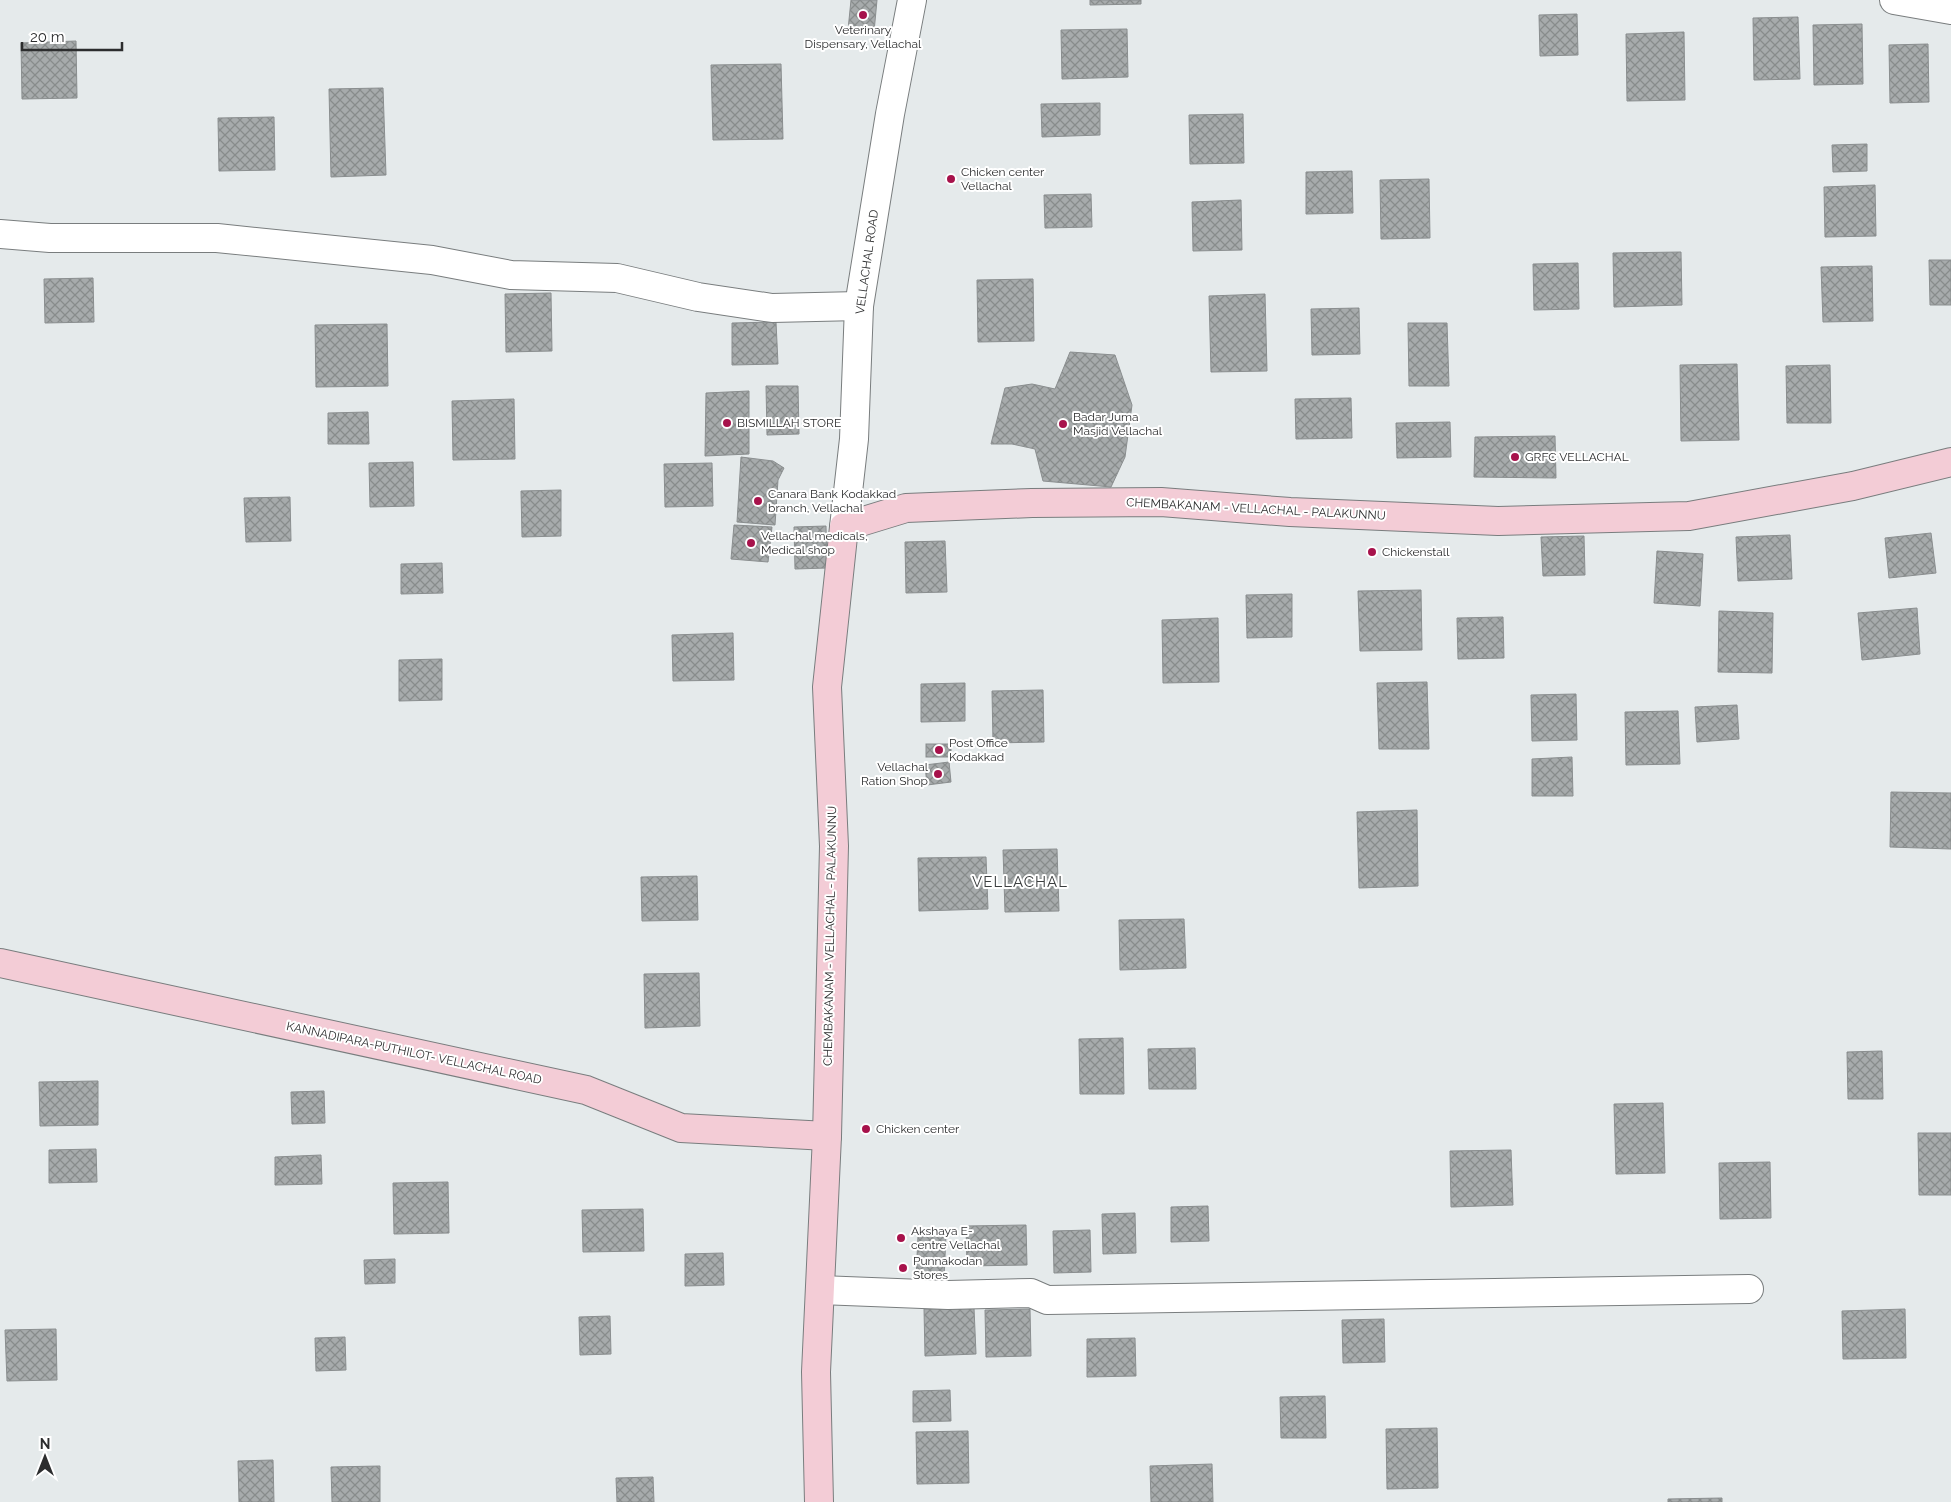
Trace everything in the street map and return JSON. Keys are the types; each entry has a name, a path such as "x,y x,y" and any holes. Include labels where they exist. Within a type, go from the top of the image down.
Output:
{"main road":[{"name":"CHEMBAKANAM - VELLACHAL - PALAKUNNU","path":"818,1502 816,1372 827,1136 834,846 827,687 844,527 906,508 1032,503 1161,502 1290,512 1498,521 1689,516 1853,486 1951,462"},
{"name":"KANNADIPARA-PUTHILOT- VELLACHAL ROAD","path":"0,963 586,1090 681,1128 827,1136"}],"street":[{"name":"VELLACHAL ROAD","path":"844,527 854,440 859,306 890,114 912,0"},
{"path":"1894,0 1951,10"},
{"path":"0,234 50,238 216,238 432,260 511,275 617,278 698,297 772,308 859,306"},
{"path":"820,1290 948,1296 1031,1293 1047,1300 1749,1289"}],"building":[{"name":"Veterinary Dispensary, Vellachal","path":"851,0 877,0 874,32 848,30"},
{"path":"1090,0 1141,0 1141,4 1090,5"},
{"path":"1577,14 1578,55 1540,56 1539,15"},
{"path":"1798,17 1800,79 1754,80 1753,18"},
{"path":"1862,24 1863,84 1814,85 1813,25"},
{"path":"1127,29 1128,77 1062,79 1061,30"},
{"path":"1684,32 1685,100 1627,101 1626,34"},
{"path":"76,41 77,98 22,99 21,43"},
{"path":"1928,44 1929,102 1890,103 1889,45"},
{"path":"781,64 783,139 713,140 711,65"},
{"path":"383,88 386,175 331,177 329,89"},
{"path":"1100,103 1100,135 1042,137 1041,104"},
{"path":"1243,114 1244,163 1190,164 1189,115"},
{"path":"274,117 275,170 219,171 218,118"},
{"path":"1867,144 1867,171 1833,172 1832,145"},
{"path":"1352,171 1353,213 1306,214 1306,172"},
{"path":"1429,179 1430,238 1381,239 1380,180"},
{"path":"1875,185 1876,236 1825,237 1824,187"},
{"path":"1091,194 1092,227 1045,228 1044,195"},
{"path":"1241,200 1242,250 1193,251 1192,202"},
{"path":"1681,252 1682,305 1614,307 1613,253"},
{"path":"1929,260 1951,260 1951,305 1930,305"},
{"path":"1578,263 1579,309 1534,310 1533,264"},
{"path":"1872,266 1873,321 1823,322 1821,267"},
{"path":"93,278 94,322 45,323 44,279"},
{"path":"1033,279 1034,341 978,342 977,280"},
{"path":"551,293 552,351 506,352 505,294"},
{"path":"1265,294 1267,371 1211,372 1209,296"},
{"path":"1359,308 1360,354 1312,355 1311,309"},
{"path":"776,322 778,364 732,365 732,323"},
{"path":"1408,323 1447,323 1449,386 1409,386"},
{"path":"387,324 388,386 316,387 315,325"},
{"name":"Badar Juma Masjid Vellachal","path":"1070,352 1115,355 1132,405 1125,457 1111,487 1043,481 1035,449 1012,444 991,444 1005,388 1032,384 1055,389"},
{"path":"1737,364 1739,440 1681,441 1680,365"},
{"path":"1830,365 1831,423 1787,423 1786,366"},
{"path":"766,386 798,386 799,434 767,435"},
{"name":"BISMILLAH STORE","path":"749,391 749,454 705,456 706,393"},
{"path":"1351,398 1352,438 1296,439 1295,399"},
{"path":"514,399 515,459 453,460 452,401"},
{"path":"368,412 369,444 328,444 328,413"},
{"path":"1450,422 1451,457 1397,458 1396,423"},
{"name":"GRFC VELLACHAL","path":"1555,436 1556,478 1474,477 1475,437"},
{"name":"Canara Bank Kodakkad branch, Vellachal","path":"741,457 773,461 784,468 778,480 775,525 737,522"},
{"path":"413,462 414,506 370,507 369,463"},
{"path":"712,463 713,506 665,507 664,464"},
{"path":"561,490 561,536 522,537 521,491"},
{"path":"290,497 291,541 246,542 244,498"},
{"name":"Vellachal medicals, Medical shop","path":"734,525 772,527 768,562 731,559"},
{"path":"826,526 827,568 795,569 794,527"},
{"path":"1931,533 1936,573 1889,578 1885,538"},
{"path":"1790,535 1792,579 1738,581 1736,537"},
{"path":"1584,536 1585,575 1543,576 1541,537"},
{"path":"945,541 947,592 906,593 905,542"},
{"path":"1657,551 1703,554 1700,606 1654,603"},
{"path":"442,563 443,593 401,594 401,564"},
{"path":"1421,590 1422,650 1360,651 1358,591"},
{"path":"1292,594 1292,637 1247,638 1246,595"},
{"path":"1917,608 1920,654 1862,660 1858,613"},
{"path":"1719,611 1773,613 1772,673 1718,672"},
{"path":"1503,617 1504,658 1458,659 1457,618"},
{"path":"1218,618 1219,682 1163,683 1162,620"},
{"path":"733,633 734,680 673,681 672,635"},
{"path":"442,659 442,700 399,701 399,660"},
{"path":"1427,682 1429,749 1379,749 1377,683"},
{"path":"965,683 965,721 921,722 921,684"},
{"path":"1043,690 1044,742 993,743 992,691"},
{"path":"1576,694 1577,740 1532,741 1531,695"},
{"path":"1737,705 1739,739 1697,742 1695,707"},
{"path":"1678,711 1680,764 1626,765 1625,712"},
{"name":"Post Office Kodakkad","path":"926,744 951,744 951,757 926,757"},
{"path":"1572,757 1573,796 1532,796 1532,759"},
{"name":"Vellachal Ration Shop","path":"949,762 951,782 927,785 925,765"},
{"path":"1891,792 1951,793 1951,849 1890,847"},
{"path":"1417,810 1418,886 1359,888 1357,812"},
{"path":"1057,849 1059,911 1005,912 1003,850"},
{"path":"986,857 988,909 919,911 918,858"},
{"path":"697,876 698,920 642,921 641,877"},
{"path":"1184,919 1186,968 1120,970 1119,920"},
{"path":"699,973 700,1026 645,1028 644,974"},
{"path":"1123,1038 1124,1094 1080,1094 1079,1039"},
{"path":"1195,1048 1196,1089 1149,1089 1148,1049"},
{"path":"1882,1051 1883,1099 1848,1099 1847,1052"},
{"path":"98,1081 98,1125 40,1126 39,1082"},
{"path":"324,1091 325,1123 292,1124 291,1092"},
{"path":"1663,1103 1665,1173 1616,1174 1614,1104"},
{"path":"1918,1133 1951,1133 1951,1195 1919,1195"},
{"path":"96,1149 97,1182 49,1183 49,1150"},
{"path":"1511,1150 1513,1205 1451,1207 1450,1151"},
{"path":"321,1155 322,1184 275,1185 275,1157"},
{"path":"1770,1162 1771,1218 1720,1219 1719,1163"},
{"path":"448,1182 449,1233 394,1234 393,1183"},
{"path":"1208,1206 1209,1241 1171,1242 1171,1207"},
{"path":"643,1209 644,1251 583,1252 582,1210"},
{"path":"1135,1213 1136,1253 1103,1254 1102,1214"},
{"path":"1026,1225 1027,1265 967,1266 966,1226"},
{"path":"1090,1230 1091,1272 1054,1273 1053,1231"},
{"path":"918,1235 946,1235 944,1279 916,1279"},
{"path":"723,1253 724,1285 685,1286 685,1254"},
{"path":"395,1259 395,1283 365,1284 364,1260"},
{"path":"974,1308 976,1354 925,1356 924,1309"},
{"path":"1030,1309 1031,1356 986,1357 985,1310"},
{"path":"1905,1309 1906,1358 1843,1359 1842,1311"},
{"path":"610,1316 611,1354 580,1355 579,1317"},
{"path":"1384,1319 1385,1362 1343,1363 1342,1320"},
{"path":"56,1329 57,1380 7,1381 5,1330"},
{"path":"345,1337 346,1370 316,1371 315,1338"},
{"path":"1135,1338 1136,1376 1087,1377 1087,1339"},
{"path":"950,1390 951,1421 913,1422 913,1391"},
{"path":"1325,1396 1326,1438 1281,1438 1280,1397"},
{"path":"1437,1428 1438,1488 1387,1489 1386,1429"},
{"path":"968,1431 969,1483 917,1484 916,1432"},
{"path":"273,1460 274,1502 239,1502 238,1461"},
{"path":"1212,1464 1213,1502 1151,1502 1150,1466"},
{"path":"380,1466 380,1502 332,1502 331,1467"},
{"path":"653,1477 654,1502 617,1502 616,1478"},
{"path":"1722,1498 1722,1502 1668,1502 1668,1499"}],"place":[{"name":"Veterinary Dispensary, Vellachal","path":"863,15"},
{"name":"Chicken center Vellachal","path":"951,179"},
{"name":"BISMILLAH STORE","path":"727,423"},
{"name":"Badar Juma Masjid Vellachal","path":"1063,424"},
{"name":"GRFC VELLACHAL","path":"1515,457"},
{"name":"Canara Bank Kodakkad branch, Vellachal","path":"758,501"},
{"name":"Vellachal medicals, Medical shop","path":"751,543"},
{"name":"Chickenstall","path":"1372,552"},
{"name":"Post Office Kodakkad","path":"939,750"},
{"name":"Vellachal Ration Shop","path":"938,774"},
{"name":"Chicken center","path":"866,1129"},
{"name":"Akshaya E- centre Vellachal","path":"901,1238"},
{"name":"Punnakodan Stores","path":"903,1268"}],"district":[{"name":"VELLACHAL","path":"1020,882"}]}
